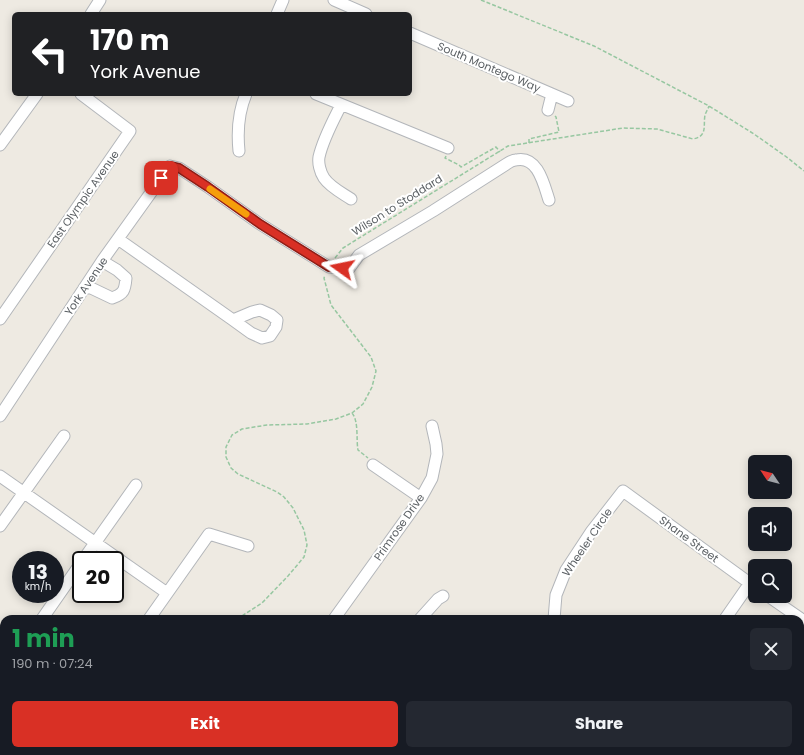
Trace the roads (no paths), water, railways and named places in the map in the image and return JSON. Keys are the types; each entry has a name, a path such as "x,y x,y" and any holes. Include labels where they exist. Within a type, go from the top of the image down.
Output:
{"street":[{"path":"92,12 100,0"},
{"path":"278,12 283,0"},
{"path":"334,0 361,12"},
{"name":"South Montego Way","path":"412,34 568,102"},
{"path":"548,110 552,94"},
{"path":"0,145 35,96"},
{"name":"East Olympic Avenue","path":"0,318 130,131 84,96"},
{"path":"239,151 239,122 245,96"},
{"path":"321,96 448,148"},
{"path":"341,105 323,145 319,158 320,169 323,178 330,186 351,199"},
{"name":"York Avenue","path":"0,416 102,261 170,166 179,168 260,224 329,267 348,270 359,255 433,211 505,165 516,160 532,162 538,170 549,200"},
{"path":"118,240 233,320"},
{"path":"84,288 91,288 112,298 120,295 125,287 126,278 117,270 102,261"},
{"name":"Primrose Drive","path":"337,615 420,498 432,478 437,454 432,426"},
{"path":"0,526 64,436"},
{"path":"373,465 420,498"},
{"path":"0,476 168,593"},
{"path":"90,551 136,485"},
{"name":"Shane Street","path":"623,491 748,581"},
{"name":"Wheeler Circle","path":"554,615 556,595 566,570 591,532 623,491"},
{"path":"152,615 209,534 248,546"},
{"path":"45,615 72,576"},
{"path":"728,615 748,591"},
{"path":"424,615 438,599 444,596"},
{"path":"778,603 795,615"}]}
